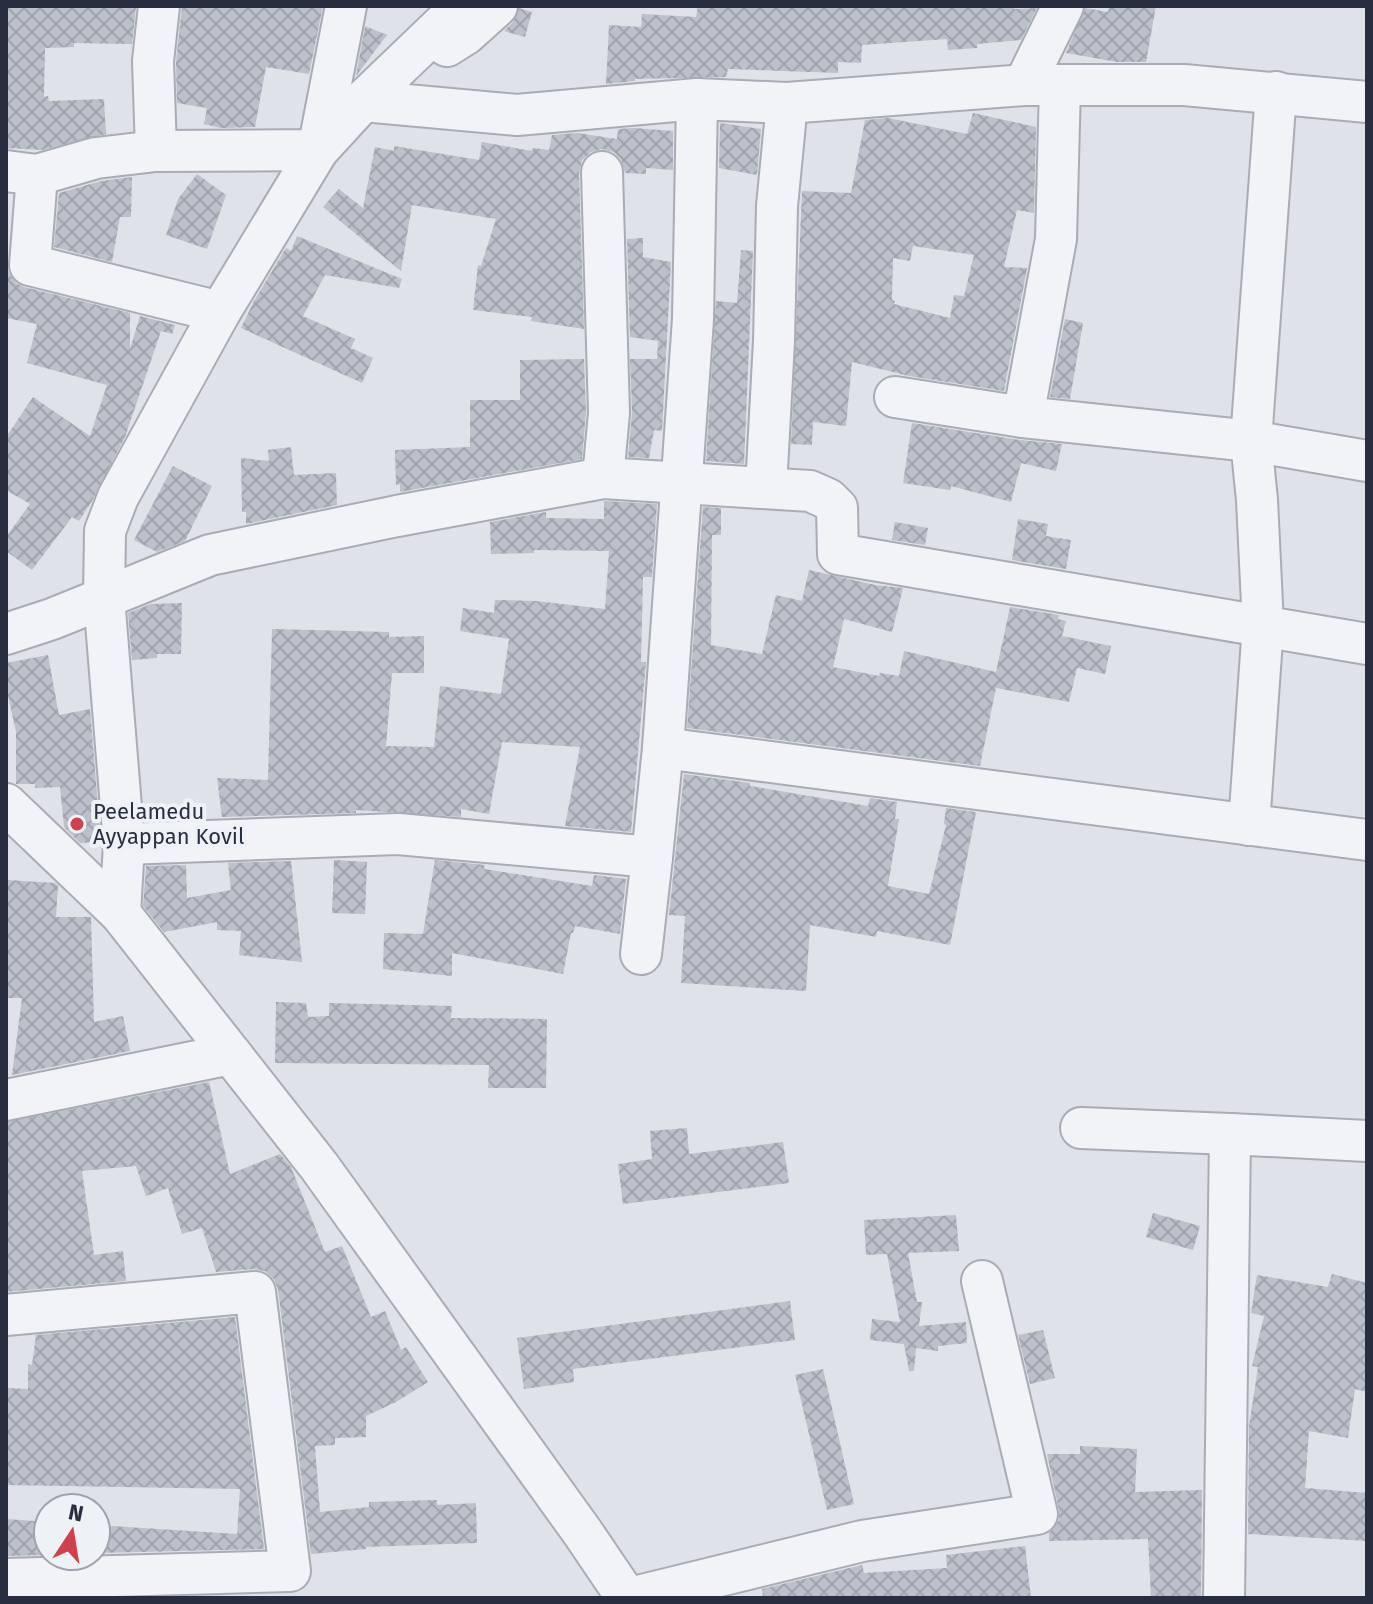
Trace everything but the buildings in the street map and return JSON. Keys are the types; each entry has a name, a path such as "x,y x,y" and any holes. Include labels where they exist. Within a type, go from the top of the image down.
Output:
{"street":[{"path":"156,151 153,61 159,6"},
{"path":"318,150 346,6"},
{"path":"373,92 392,52 434,6"},
{"path":"120,913 124,844 104,598 105,531 118,497 220,312 318,150 462,6"},
{"path":"373,92 466,34 497,6"},
{"path":"1023,417 1056,239 1042,85 1063,6"},
{"path":"373,92 517,115 697,99 787,103 1042,85 1184,85 1367,102"},
{"path":"1249,825 1263,625 1251,441 1276,92"},
{"path":"641,954 663,748 693,319 697,99"},
{"path":"766,488 777,206 787,103"},
{"path":"220,312 30,265 22,173 96,158 156,151 318,150"},
{"path":"602,172 609,413 603,478"},
{"path":"895,397 1023,417 1251,441 1367,461"},
{"path":"6,634 52,619 210,555 603,478 810,491 828,499 837,508 838,554 1367,644"},
{"path":"663,748 1367,840"},
{"path":"6,804 120,913 329,1178 629,1598 862,1541 1037,1514 982,1281"},
{"path":"124,844 398,834 652,857"},
{"path":"6,1100 231,1054"},
{"path":"1081,1128 1367,1141"},
{"path":"1224,1598 1230,1134"},
{"path":"6,1315 255,1292 290,1571 6,1579"}],"shaded area":[{"path":"6,1583 268,1598 6,1598"}],"place":[{"name":"Peelamedu Ayyappan Kovil","path":"77,824"}]}
